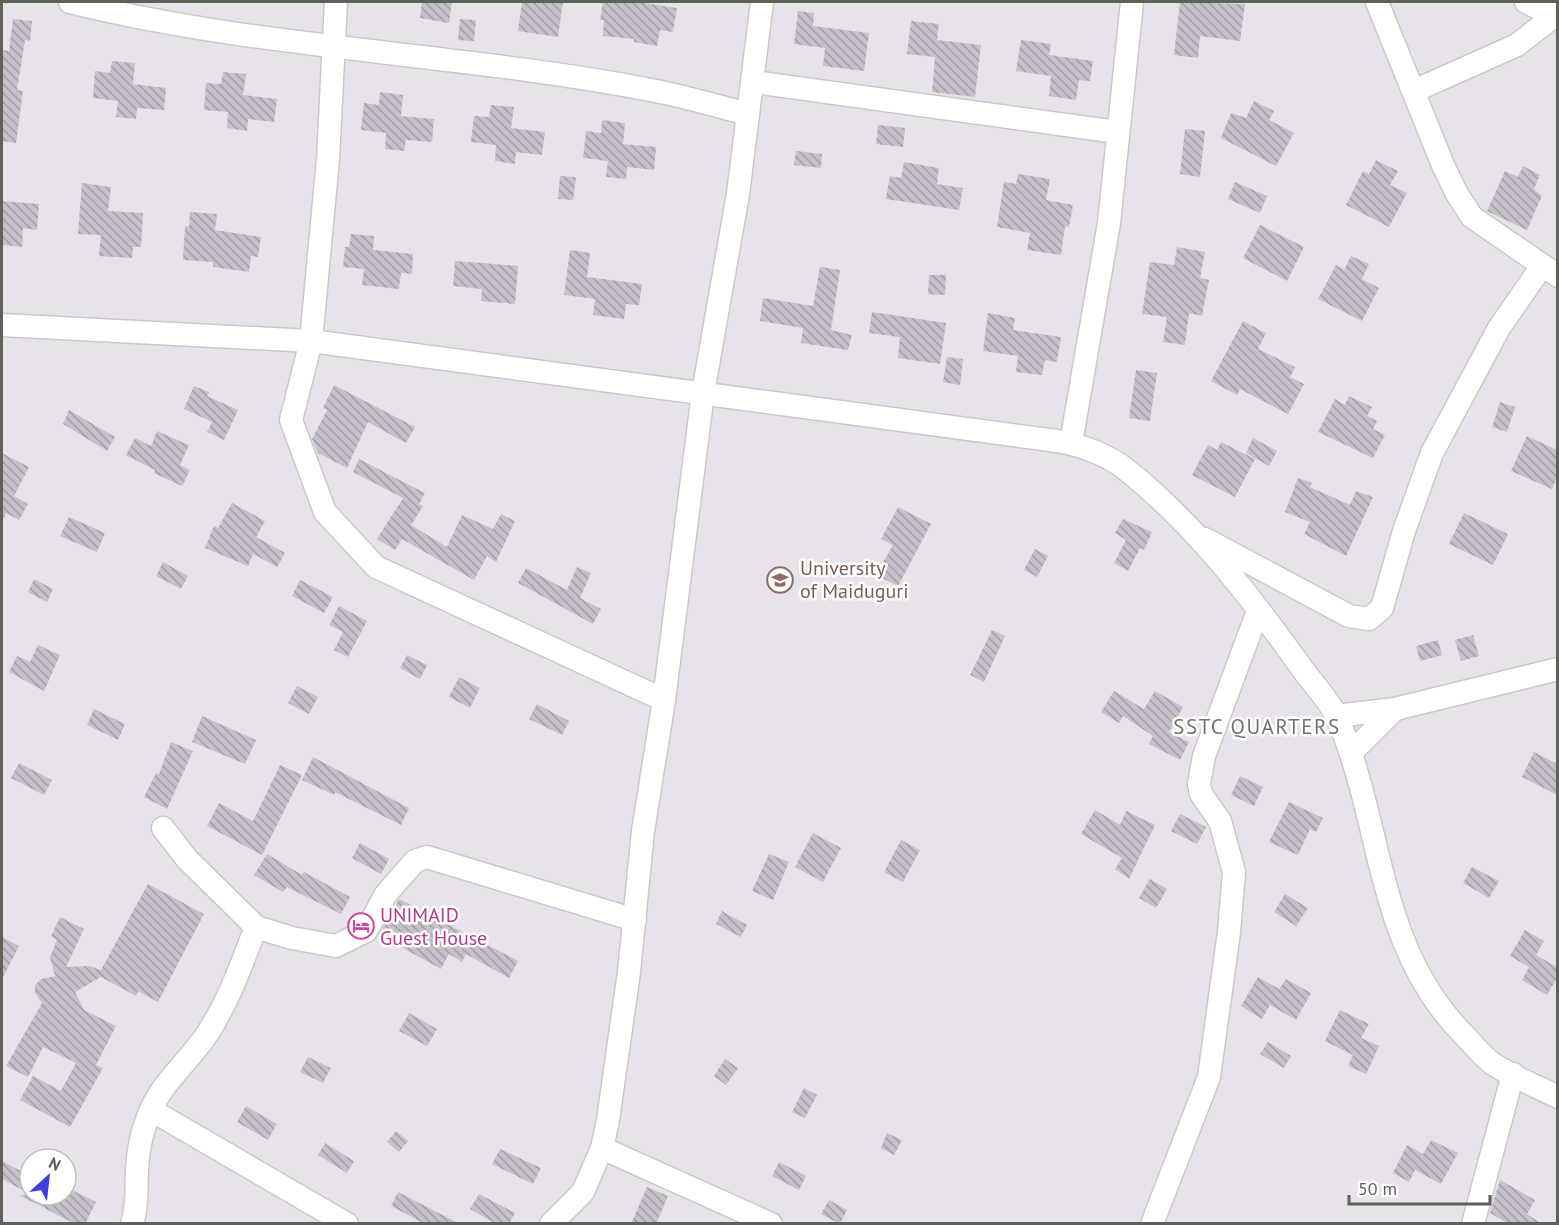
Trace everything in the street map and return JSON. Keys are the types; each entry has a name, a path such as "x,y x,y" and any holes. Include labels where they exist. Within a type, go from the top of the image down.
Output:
{"street":[{"path":"70,2 119,14 332,48 393,53 651,90 748,114"},
{"path":"336,2 328,159 310,341 291,420 325,512 376,567 664,700"},
{"path":"551,1224 584,1192 603,1148 635,920 643,831 664,700 703,393 722,294 754,82 762,2"},
{"path":"1071,443 1109,223 1132,2"},
{"path":"1196,535 1350,616 1369,619 1382,608 1404,531 1432,453 1500,328 1550,271 1472,217 1443,165 1377,2"},
{"path":"1414,91 1517,45 1556,15 1526,2"},
{"path":"754,82 1117,132"},
{"path":"2,325 310,341 1071,443 1110,459 1127,470 1196,535 1258,611 1336,716 1351,753 1393,916 1417,975 1442,1013 1492,1063 1557,1097"},
{"path":"1152,1224 1209,1077 1229,932 1234,872 1220,821 1201,794 1198,784 1204,756 1258,611"},
{"path":"1336,716 1395,709 1557,669"},
{"path":"1351,753 1395,709"},
{"path":"163,828 187,859 256,927 292,938 336,946 366,931 386,894 415,861 427,857 635,920"},
{"path":"132,1224 137,1209 137,1170 141,1138 151,1110 173,1075 209,1032 233,989 256,927"},
{"path":"1473,1224 1513,1074"},
{"path":"151,1110 347,1224"},
{"path":"603,1148 771,1224"}],"building":[{"path":"422,2 452,2 449,23 420,18"},
{"path":"522,2 563,2 558,37 518,31"},
{"path":"603,2 637,2 677,8 673,32 660,30 657,46 634,42 634,39 603,36 604,20 600,20"},
{"path":"1180,2 1245,4 1240,41 1200,36 1198,58 1174,55"},
{"path":"798,11 814,13 813,26 869,33 864,71 823,66 825,48 794,44"},
{"path":"13,19 32,21 30,41 25,40 17,90 23,91 16,143 2,141 2,50 9,51"},
{"path":"460,19 476,20 474,41 458,40"},
{"path":"911,21 939,24 937,40 981,45 975,97 932,92 935,57 907,54"},
{"path":"1021,40 1051,44 1049,55 1093,61 1090,81 1079,80 1076,100 1049,96 1051,76 1016,71"},
{"path":"112,61 135,63 133,84 166,88 164,110 137,108 136,119 116,117 118,101 93,98 95,71 110,73"},
{"path":"223,72 246,74 243,95 277,99 274,122 248,119 247,131 227,128 228,112 204,110 206,83 221,84"},
{"path":"380,92 403,95 401,116 434,119 432,142 406,140 404,151 385,149 386,133 361,130 364,103 379,105"},
{"path":"1254,101 1274,111 1269,120 1294,133 1276,166 1221,138 1231,113 1246,118"},
{"path":"491,105 514,107 511,128 545,132 542,155 516,152 515,164 495,161 496,145 471,142 474,116 489,117"},
{"path":"602,120 625,123 623,144 656,147 654,170 627,167 626,179 606,177 608,161 583,158 586,131 601,133"},
{"path":"878,125 905,128 903,147 876,144"},
{"path":"1185,129 1205,131 1200,177 1180,174"},
{"path":"796,151 822,154 821,168 794,165"},
{"path":"1376,160 1398,171 1390,185 1407,193 1389,227 1346,205 1363,171 1369,174"},
{"path":"904,162 939,168 937,184 963,188 959,210 886,199 890,176 901,178"},
{"path":"1523,166 1540,175 1534,189 1542,196 1527,230 1487,211 1505,171 1518,177"},
{"path":"1018,174 1050,179 1046,200 1073,205 1069,227 1065,226 1061,255 1027,250 1030,233 997,227 1004,182 1016,184"},
{"path":"560,176 576,177 573,200 558,199"},
{"path":"1235,182 1267,196 1260,213 1228,199"},
{"path":"82,183 111,187 108,211 143,213 141,247 133,247 132,258 99,256 101,235 78,234"},
{"path":"2,201 39,204 37,230 23,228 22,247 2,245"},
{"path":"190,212 217,214 215,230 261,237 258,257 251,256 249,272 213,267 213,262 183,260 185,226 189,227"},
{"path":"1260,225 1304,247 1287,281 1243,258"},
{"path":"351,234 374,236 373,250 413,254 412,274 401,273 399,289 362,285 364,269 343,267 345,247 349,247"},
{"path":"1177,247 1205,252 1200,278 1209,280 1202,316 1189,313 1185,345 1163,342 1167,317 1142,314 1150,262 1174,265"},
{"path":"570,250 590,253 587,277 642,284 639,305 626,304 624,319 593,315 595,299 564,295"},
{"path":"1351,256 1369,264 1362,279 1379,288 1362,321 1318,299 1336,265 1344,270"},
{"path":"455,261 518,266 515,304 481,301 482,289 453,286"},
{"path":"820,267 840,270 831,330 852,335 848,350 801,343 803,328 760,321 763,298 813,306"},
{"path":"929,275 946,275 945,295 928,294"},
{"path":"872,312 946,323 940,364 898,358 900,337 869,333"},
{"path":"988,313 1015,318 1013,330 1061,337 1057,362 1045,360 1042,375 1016,372 1018,356 983,351"},
{"path":"1243,321 1266,333 1258,349 1295,367 1290,377 1304,384 1288,414 1240,389 1237,395 1211,381"},
{"path":"947,357 963,359 960,385 943,382"},
{"path":"1136,370 1157,373 1150,421 1129,418"},
{"path":"334,385 415,427 406,443 368,422 347,468 318,453 312,439 327,410 323,408"},
{"path":"194,386 209,392 207,396 238,410 224,440 207,432 212,422 184,409"},
{"path":"1349,396 1372,407 1367,416 1377,421 1373,429 1385,435 1373,458 1318,432 1335,399 1345,405"},
{"path":"1500,402 1515,407 1507,432 1492,427"},
{"path":"69,410 115,437 107,451 63,424"},
{"path":"157,431 189,445 180,465 190,470 182,486 154,473 155,470 126,455 135,438 151,446"},
{"path":"1527,436 1557,450 1557,477 1552,489 1511,471"},
{"path":"1253,438 1277,451 1269,466 1246,453"},
{"path":"1221,442 1255,459 1235,497 1192,475 1208,445 1217,450"},
{"path":"2,453 29,467 14,496 28,504 19,520 6,513 2,522"},
{"path":"359,459 425,493 419,504 423,506 411,525 447,547 462,515 493,529 501,514 515,521 496,562 487,556 474,580 402,539 395,550 377,539 403,498 353,472"},
{"path":"1298,478 1312,483 1310,487 1350,505 1356,491 1373,497 1346,556 1304,534 1310,522 1285,512"},
{"path":"232,503 265,521 256,537 285,553 277,567 253,554 248,566 205,548 214,526 218,528"},
{"path":"898,507 931,524 898,586 876,575 893,545 881,539"},
{"path":"1464,513 1508,534 1493,565 1449,544"},
{"path":"69,517 105,533 97,552 60,536"},
{"path":"1123,519 1152,532 1144,550 1140,548 1128,571 1114,563 1126,540 1115,533"},
{"path":"1035,549 1048,556 1037,577 1024,570"},
{"path":"163,562 188,576 181,589 156,576"},
{"path":"577,567 591,573 580,598 601,609 593,624 518,583 526,568 567,590"},
{"path":"34,579 53,589 47,602 28,592"},
{"path":"300,580 333,597 324,613 292,596"},
{"path":"339,606 367,621 348,657 334,650 343,632 329,625"},
{"path":"992,630 1005,636 984,682 970,675"},
{"path":"1473,635 1479,656 1461,661 1455,640"},
{"path":"1438,640 1442,655 1420,661 1416,646"},
{"path":"38,645 60,655 44,691 9,672 17,656 30,662"},
{"path":"407,655 427,665 420,679 400,668"},
{"path":"459,677 480,688 470,708 449,697"},
{"path":"297,686 318,697 309,714 288,703"},
{"path":"1114,691 1144,709 1155,691 1183,707 1169,732 1189,742 1180,760 1149,744 1153,736 1123,716 1119,723 1101,712"},
{"path":"537,704 569,721 562,735 529,719"},
{"path":"94,709 125,724 118,740 87,725"},
{"path":"202,716 256,740 245,764 192,742"},
{"path":"171,742 193,751 167,809 144,797 156,773 159,774"},
{"path":"1534,752 1557,764 1557,795 1522,777"},
{"path":"313,757 409,808 401,825 335,792 334,795 302,780"},
{"path":"19,763 52,780 44,795 11,778"},
{"path":"280,765 302,775 262,855 207,826 219,803 253,821"},
{"path":"1240,776 1263,787 1254,806 1231,795"},
{"path":"1289,802 1323,818 1316,832 1310,829 1298,855 1269,842"},
{"path":"1095,810 1120,825 1126,811 1155,825 1129,879 1115,869 1122,858 1081,834"},
{"path":"1180,814 1206,827 1197,844 1171,831"},
{"path":"813,833 841,848 823,882 795,867"},
{"path":"901,840 920,850 903,882 884,872"},
{"path":"360,843 389,859 381,874 352,858"},
{"path":"267,854 302,875 304,872 350,897 341,914 287,887 283,892 254,875"},
{"path":"769,854 789,862 773,900 752,891"},
{"path":"1472,867 1499,881 1489,898 1463,883"},
{"path":"1150,879 1167,889 1156,908 1139,898"},
{"path":"148,884 204,914 158,1002 138,991 136,996 101,977 75,992 84,1010 116,1026 96,1065 103,1068 70,1127 20,1100 33,1076 61,1091 76,1063 43,1047 28,1077 6,1066 42,1003 35,993 35,985 41,979 55,976 50,957 57,940 51,936 60,917 84,929 66,967 89,966 101,970"},
{"path":"1285,894 1308,908 1296,926 1274,912"},
{"path":"399,899 518,961 509,978 466,954 462,962 449,954 441,969 379,935"},
{"path":"722,911 747,925 741,937 716,924"},
{"path":"1525,930 1544,941 1536,955 1557,967 1557,978 1547,995 1522,980 1529,967 1510,956"},
{"path":"2,937 19,946 2,979"},
{"path":"1258,977 1279,989 1286,979 1311,993 1296,1020 1270,1005 1262,1019 1241,1006"},
{"path":"1340,1010 1369,1024 1361,1038 1379,1046 1366,1074 1348,1066 1353,1055 1325,1041"},
{"path":"409,1013 437,1029 427,1046 399,1031"},
{"path":"1268,1042 1291,1056 1284,1068 1260,1054"},
{"path":"308,1057 331,1068 323,1083 300,1072"},
{"path":"725,1059 738,1068 726,1085 714,1076"},
{"path":"804,1088 817,1095 805,1118 792,1112"},
{"path":"246,1106 277,1124 268,1140 237,1122"},
{"path":"396,1131 408,1141 399,1152 387,1142"},
{"path":"887,1133 902,1140 894,1155 881,1148"},
{"path":"1431,1140 1458,1153 1441,1184 1415,1170 1409,1182 1393,1173 1407,1145 1423,1154"},
{"path":"325,1143 354,1161 347,1173 318,1155"},
{"path":"500,1149 541,1168 533,1184 492,1164"},
{"path":"2,1161 18,1170 18,1188 2,1179"},
{"path":"779,1162 806,1176 799,1190 772,1176"},
{"path":"1500,1180 1535,1200 1527,1214 1542,1224 1509,1224 1490,1213"},
{"path":"647,1187 668,1196 656,1224 631,1224"},
{"path":"398,1192 460,1224 425,1224 391,1206"},
{"path":"78,1193 96,1202 85,1224 75,1224 42,1207 78,1207"},
{"path":"479,1194 515,1213 509,1224 496,1224 470,1209"},
{"path":"829,1200 847,1210 840,1224 821,1214"}],"place":[{"name":"University of Maiduguri","path":"780,580"},
{"name":"UNIMAID Guest House","path":"361,926"}],"district":[{"name":"SSTC QUARTERS","path":"1257,726"}]}
